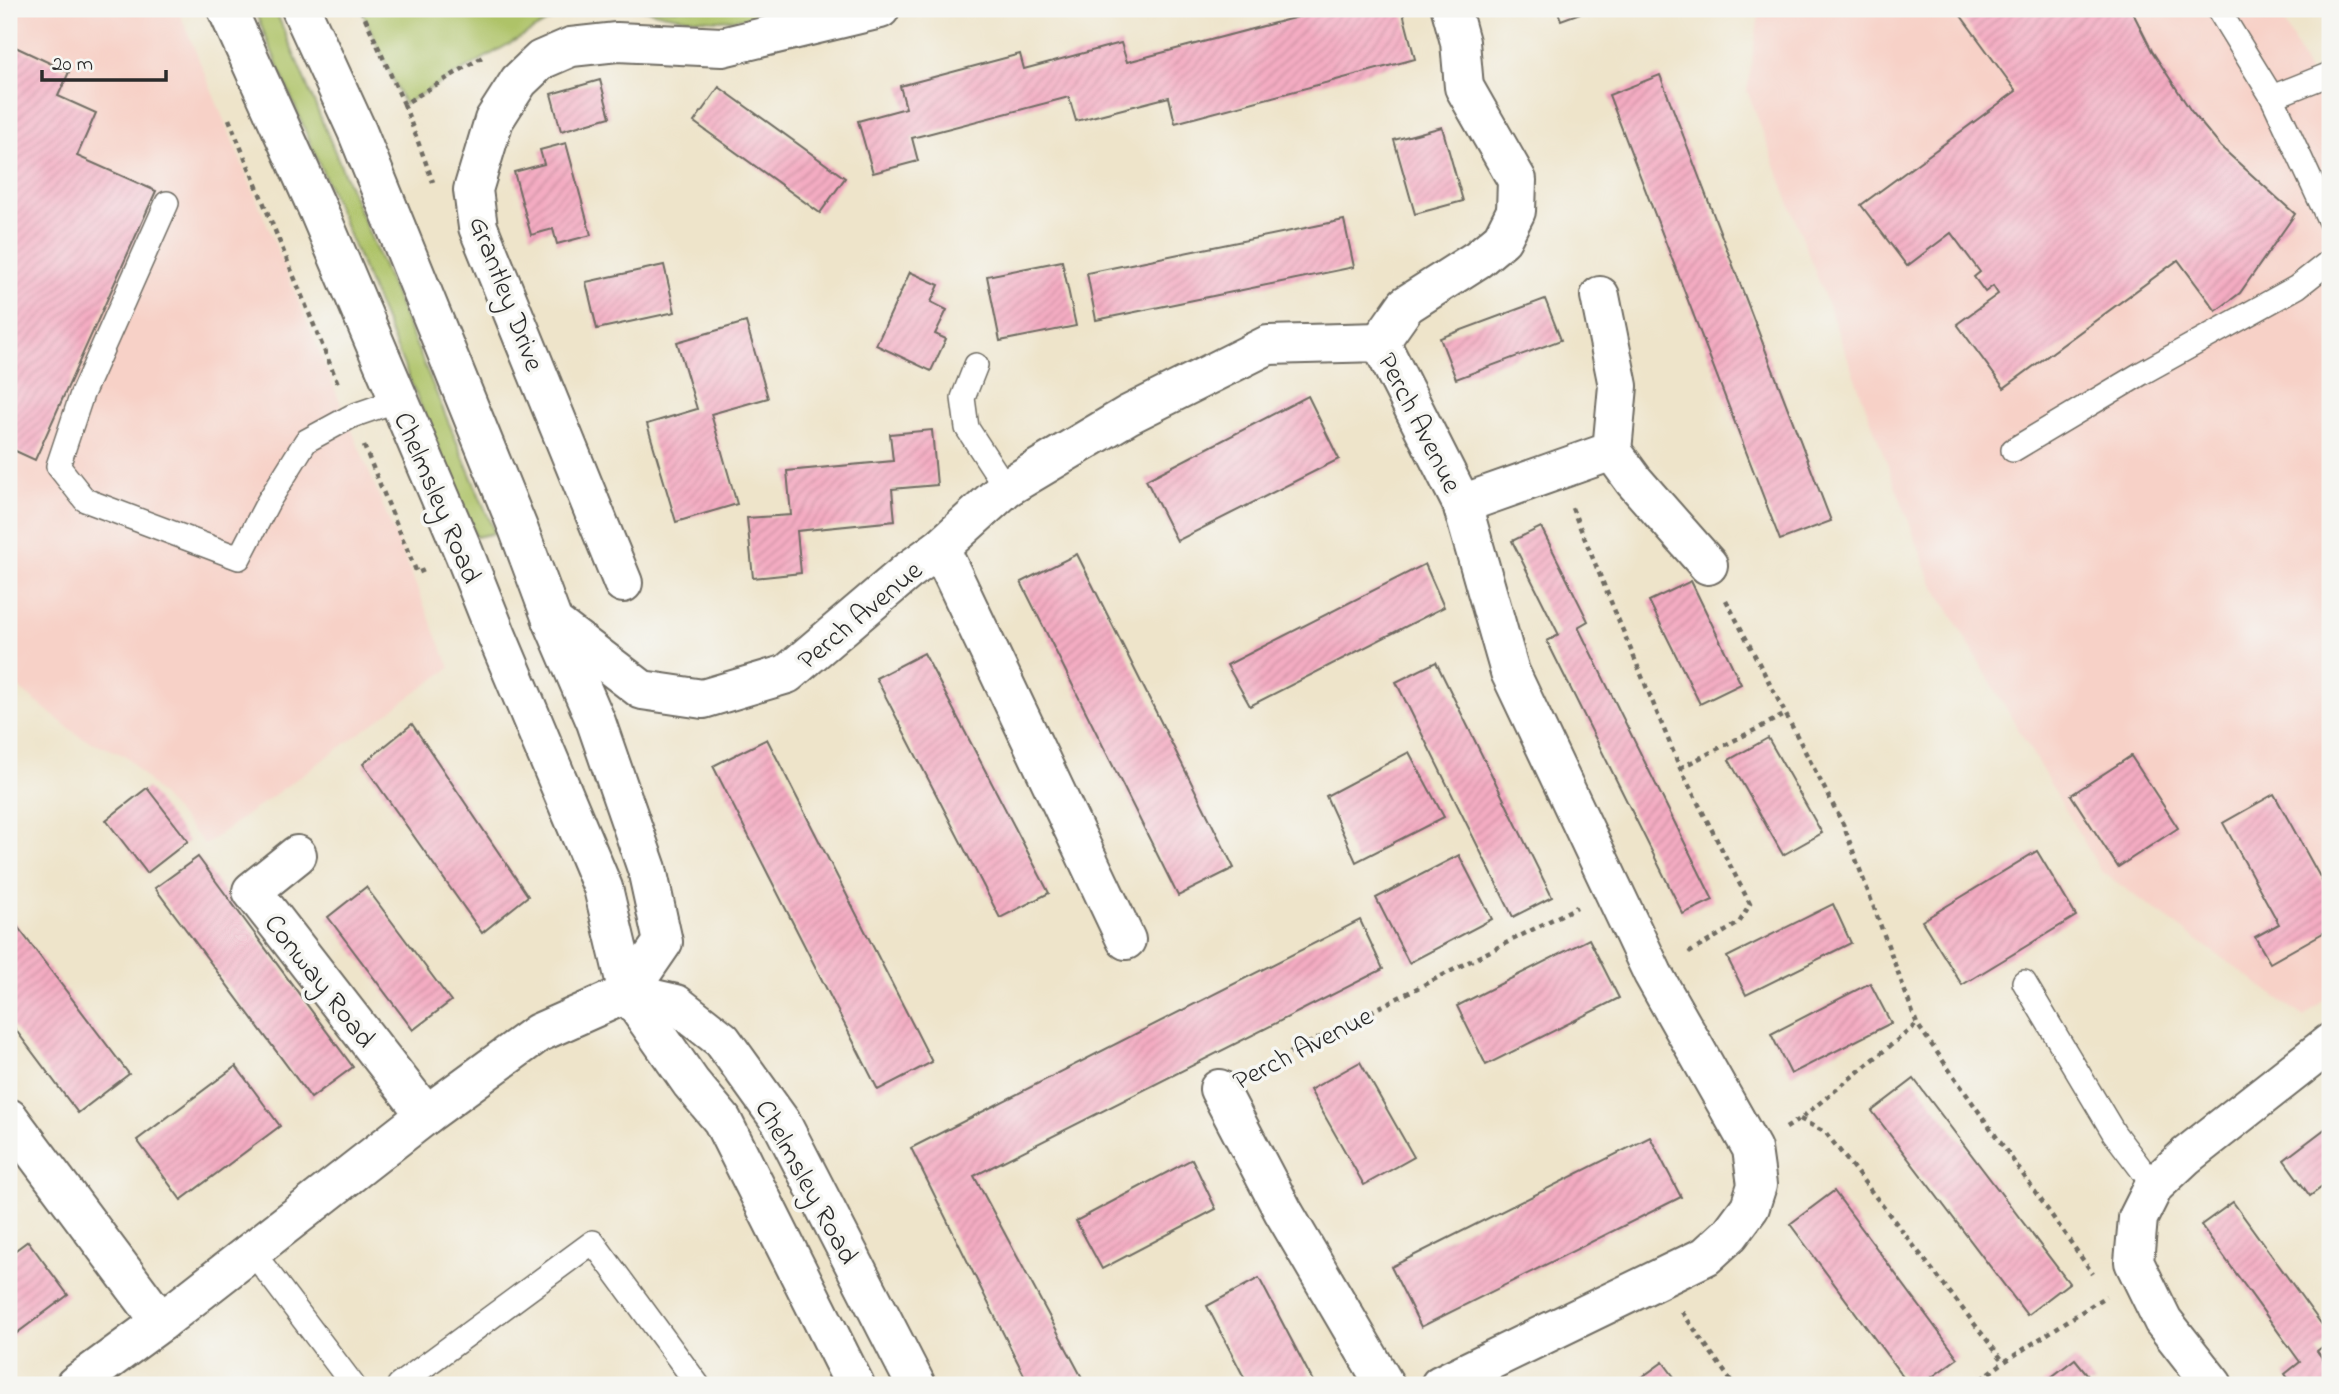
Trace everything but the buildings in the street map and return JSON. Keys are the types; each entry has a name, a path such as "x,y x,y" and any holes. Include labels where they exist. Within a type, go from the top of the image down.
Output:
{"street":[{"name":"Chelmsley Road","path":"228,9 319,212 603,888 628,993 691,1083 722,1120 855,1385"},
{"path":"75,1385 161,1322 426,1115 538,1034 628,993 663,942 647,869 605,746 357,131 301,9"},
{"name":"Grantley Drive","path":"623,583 478,227 473,190 494,120 519,81 541,60 571,47 617,42 722,47 880,9"},
{"path":"1380,342 1405,305 1478,259 1502,239 1516,211 1517,180 1464,87 1460,42 1451,9"},
{"path":"1600,296 1618,386 1612,452 1633,481 1708,565"},
{"name":"Perch Avenue","path":"553,622 642,690 702,699 787,674 908,571 940,548 1006,488 1128,415 1268,345 1380,342 1462,504 1510,672 1653,974 1752,1149 1757,1185 1750,1207 1730,1234 1706,1256 1440,1385"},
{"path":"1462,504 1612,452"},
{"name":"Perch Avenue","path":"940,548 1126,940"},
{"name":"Conway Road","path":"297,855 252,891 426,1115"},
{"name":"Chelmsley Road","path":"628,993 676,1004 722,1041 781,1122 916,1385"},
{"path":"2213,1385 2164,1321 2134,1262 2138,1218 2154,1186 2186,1156 2330,1044"},
{"name":"Perch Avenue","path":"1219,1089 1283,1211 1385,1385"},
{"path":"9,1118 161,1322"}],"lane":[{"path":"2218,9 2272,97 2330,222"},
{"path":"2272,97 2330,74"},
{"path":"167,203 82,394 58,466 85,500 239,558 268,502 306,441 352,416 398,400"},
{"path":"2013,450 2297,287 2330,261"},
{"path":"976,365 963,398 967,428 1006,488"},
{"path":"2024,982 2114,1133 2154,1186"},
{"path":"399,1385 593,1242 698,1385"},
{"path":"251,1251 353,1385"}],"path":[{"path":"361,9 404,104 492,52"},
{"path":"1557,470 1680,768 1750,904 1739,923 1653,974"},
{"path":"1708,565 1843,824 1917,1024 2108,1295"},
{"path":"1680,768 1786,714"},
{"name":"Perch Avenue","path":"1219,1089 1612,889"},
{"path":"1752,1149 1800,1119 1917,1024"},
{"path":"1800,1119 1826,1133 2004,1362"},
{"path":"1973,1385 2108,1295 2134,1262"},
{"path":"1658,1278 1734,1385"}],"shaded area":[{"path":"9,9 178,9 450,668 205,845 126,756 80,737 9,680"},
{"path":"1760,9 2278,9 2330,116 2330,994 2304,1017 2101,871 1930,578 1747,90"}],"green space":[{"path":"254,9 275,9 495,533 476,537"},
{"path":"361,9 576,9 568,10 404,104"},
{"path":"642,9 786,9 751,18 714,20 678,17"}]}
